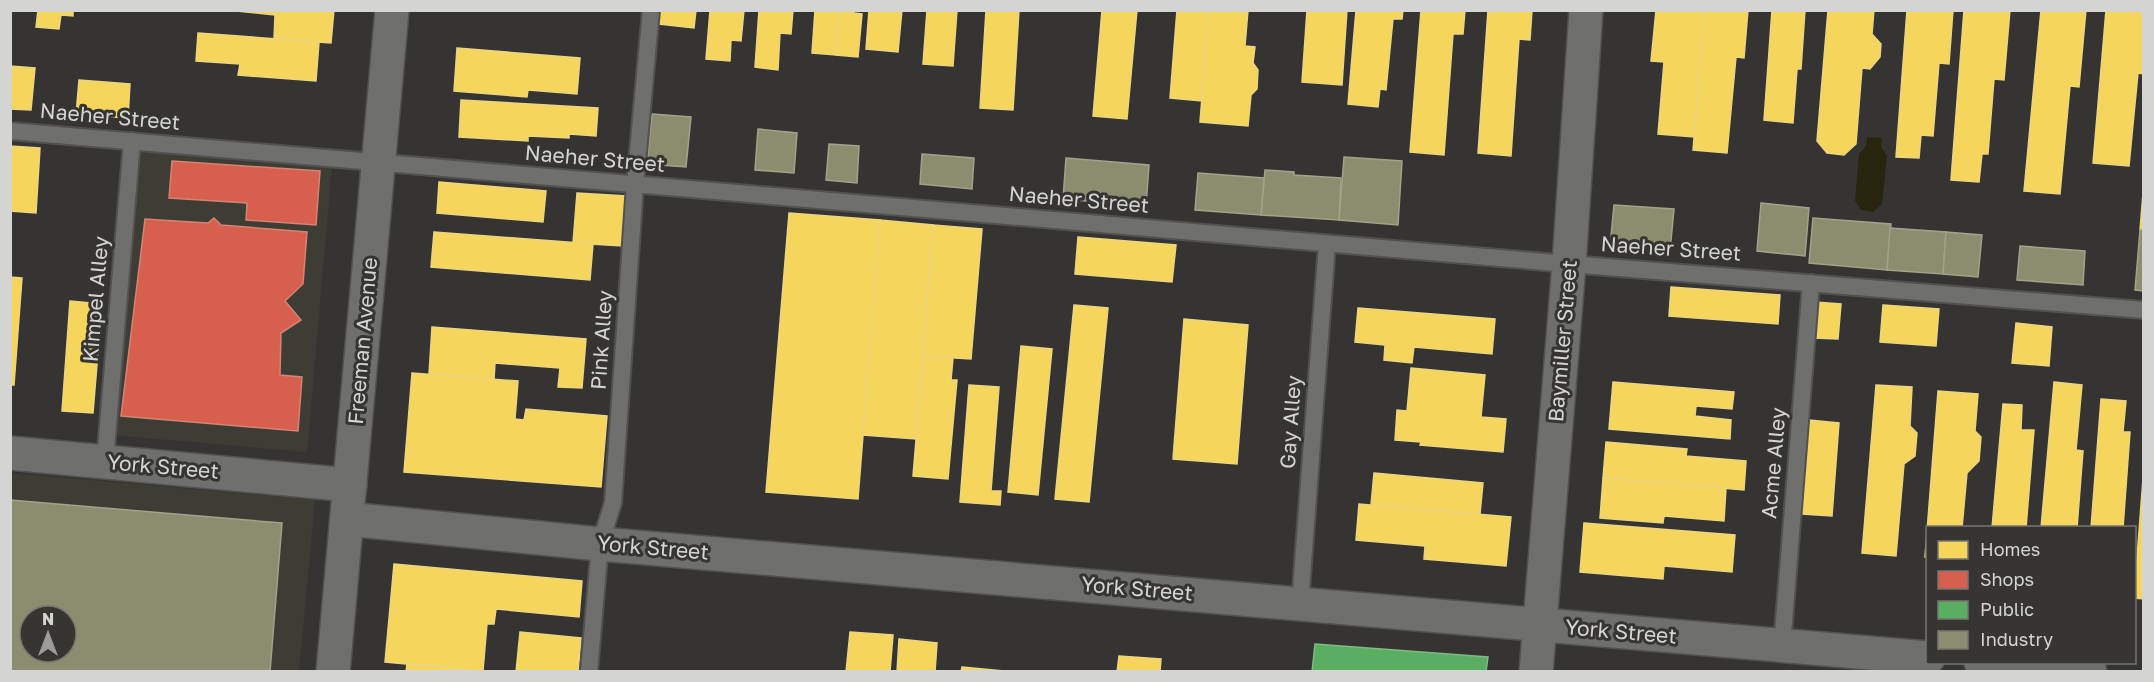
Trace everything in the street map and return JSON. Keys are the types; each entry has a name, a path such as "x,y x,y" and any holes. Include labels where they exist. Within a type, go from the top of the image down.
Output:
{"street":[{"name":"Freeman Avenue","path":"333,672 392,10"},
{"name":"Baymiller Street","path":"1536,672 1569,264 1586,10"},
{"name":"York Street","path":"10,453 350,485"},
{"name":"York Street","path":"347,519 600,544 1926,658"},
{"path":"1993,664 2090,672"}],"lane":[{"name":"Pink Alley","path":"589,672 600,544 613,503 635,185 651,10"},
{"name":"Naeher Street","path":"10,131 1327,244 2144,310"},
{"name":"Kimpel Alley","path":"105,461 132,141"},
{"name":"Gay Alley","path":"1300,603 1327,244"},
{"name":"Acme Alley","path":"1782,646 1811,283"}],"shaded area":[{"path":"1867,137 1882,138 1881,147 1887,156 1882,204 1873,212 1861,210 1855,201 1859,154 1866,146"},
{"path":"136,148 332,165 307,452 111,435"},
{"path":"10,473 315,500 299,671 11,671"}],"building: Homes":[{"path":"38,10 73,10 73,16 61,15 59,29 36,27"},
{"path":"226,10 334,10 331,43 274,39 275,15"},
{"path":"660,10 696,10 694,28 659,24"},
{"path":"710,10 744,10 741,41 731,40 730,61 706,59"},
{"path":"759,10 793,10 791,34 780,33 778,70 755,67"},
{"path":"815,10 840,10 836,55 812,53"},
{"path":"840,10 854,10 854,13 862,14 858,57 836,55"},
{"path":"869,10 902,10 898,52 866,49"},
{"path":"927,10 957,10 953,66 923,64"},
{"path":"986,10 1019,10 1013,110 980,108"},
{"path":"1102,10 1137,10 1127,119 1093,116"},
{"path":"1177,10 1209,10 1202,101 1170,98"},
{"path":"1209,10 1248,10 1245,46 1255,47 1253,63 1258,70 1257,89 1251,95 1248,126 1200,122"},
{"path":"1307,10 1347,10 1342,85 1302,82"},
{"path":"1356,10 1403,10 1402,19 1393,19 1386,90 1380,89 1378,107 1348,104"},
{"path":"1421,10 1465,10 1463,34 1453,34 1444,155 1410,152"},
{"path":"1488,10 1532,10 1530,40 1519,39 1511,156 1478,153"},
{"path":"1656,10 1705,10 1694,137 1658,134 1664,62 1651,61"},
{"path":"1705,10 1748,10 1744,58 1736,57 1727,153 1693,150"},
{"path":"1772,10 1805,10 1801,69 1797,69 1793,123 1764,120"},
{"path":"1828,10 1874,10 1872,34 1881,44 1880,57 1870,69 1862,68 1856,144 1844,155 1827,153 1817,141"},
{"path":"1907,10 1953,10 1949,64 1939,63 1933,136 1921,135 1919,158 1896,157"},
{"path":"1964,10 2010,10 2004,80 1994,79 1988,154 1982,154 1979,182 1951,180"},
{"path":"2041,10 2086,10 2079,87 2070,86 2060,194 2024,191"},
{"path":"2106,10 2144,13 2144,74 2138,73 2129,166 2093,163"},
{"path":"198,33 319,42 316,81 238,75 240,64 196,61"},
{"path":"457,48 580,58 577,94 528,90 527,97 454,91"},
{"path":"10,66 35,68 31,110 10,109"},
{"path":"79,80 130,84 128,118 76,115"},
{"path":"461,100 598,108 596,136 569,134 569,138 528,136 528,141 459,137"},
{"path":"10,146 40,148 36,213 10,211"},
{"path":"2144,181 2144,230 2140,230"},
{"path":"439,182 546,191 543,222 437,213"},
{"path":"577,193 627,196 623,246 573,243"},
{"path":"789,213 880,220 858,499 766,492"},
{"path":"880,220 933,225 916,439 863,435"},
{"path":"933,225 982,229 971,359 923,356"},
{"path":"434,232 593,244 590,280 431,267"},
{"path":"1078,237 1176,245 1172,282 1075,274"},
{"path":"10,277 22,278 14,385 10,385"},
{"path":"1671,287 1780,295 1778,324 1669,316"},
{"path":"70,301 102,304 93,413 62,411"},
{"path":"1815,302 1841,304 1838,339 1813,338"},
{"path":"1074,305 1108,308 1089,502 1055,499"},
{"path":"1883,305 1939,309 1936,346 1880,342"},
{"path":"1358,308 1495,319 1492,354 1414,347 1412,363 1384,360 1385,345 1355,342"},
{"path":"1184,319 1248,325 1237,464 1173,459"},
{"path":"2016,323 2052,327 2049,366 2012,363"},
{"path":"432,327 586,339 582,388 558,387 560,368 495,363 494,380 429,374"},
{"path":"1021,346 1052,349 1038,495 1008,492"},
{"path":"923,356 953,358 951,380 957,380 948,479 913,476"},
{"path":"1411,368 1485,375 1481,417 1506,419 1503,452 1420,445 1421,442 1395,440 1397,410 1407,411"},
{"path":"412,373 518,381 515,419 524,420 526,409 607,416 601,487 404,472"},
{"path":"1613,382 1734,392 1732,409 1696,406 1695,416 1731,420 1730,439 1609,429"},
{"path":"2054,382 2082,385 2076,450 2083,451 2077,526 2041,526"},
{"path":"969,385 999,387 991,491 1001,491 1000,505 960,502"},
{"path":"1876,385 1912,387 1910,426 1917,433 1915,456 1904,464 1896,556 1862,553"},
{"path":"1938,391 1978,394 1975,431 1981,437 1979,461 1967,473 1962,526 1927,526"},
{"path":"2101,399 2126,401 2123,432 2130,432 2123,526 2091,526"},
{"path":"2003,404 2022,405 2021,430 2034,430 2026,526 1992,526"},
{"path":"1809,420 1839,423 1832,516 1802,514"},
{"path":"1606,442 1687,449 1686,456 1746,461 1744,490 1603,478"},
{"path":"2144,465 2144,599 2136,598"},
{"path":"1374,473 1483,483 1480,514 1371,505"},
{"path":"1603,478 1726,488 1724,521 1664,516 1663,523 1600,518"},
{"path":"1359,504 1511,517 1506,566 1424,559 1425,546 1356,540"},
{"path":"1584,523 1735,535 1732,572 1664,566 1663,579 1580,572"},
{"path":"394,564 582,581 579,617 496,609 494,624 487,624 483,671 385,662"},
{"path":"520,632 581,638 578,672 516,672"},
{"path":"850,632 893,635 890,672 846,672"},
{"path":"899,639 937,643 935,672 897,672"},
{"path":"1119,656 1161,659 1160,672 1117,672"},
{"path":"407,664 483,671 492,672 406,672"},
{"path":"962,667 1015,672 961,672"}],"building: Shops":[{"path":"172,161 320,171 316,225 246,220 247,203 169,198"},
{"path":"214,218 221,225 307,232 303,284 285,301 301,320 281,333 280,375 302,377 298,431 121,416 145,219 208,223"}],"building: Public":[{"path":"1315,644 1488,657 1486,672 1312,672"}],"building: Industry":[{"path":"652,114 691,117 686,167 647,164"},
{"path":"758,129 797,133 794,173 755,170"},
{"path":"829,144 859,146 857,183 826,180"},
{"path":"922,154 974,158 972,189 920,184"},
{"path":"1344,157 1402,161 1398,225 1339,220"},
{"path":"1066,158 1149,165 1146,206 1063,199"},
{"path":"1265,170 1294,172 1294,175 1341,178 1339,220 1261,215"},
{"path":"1198,173 1264,178 1261,215 1195,210"},
{"path":"1761,203 1809,208 1805,256 1757,251"},
{"path":"1614,205 1674,209 1670,251 1610,246"},
{"path":"1813,218 1891,224 1887,270 1809,263"},
{"path":"1890,228 1946,232 1943,274 1887,270"},
{"path":"2140,230 2144,230 2144,291 2135,290"},
{"path":"1946,232 1982,235 1978,277 1943,274"},
{"path":"2020,246 2085,251 2083,285 2017,280"},
{"path":"10,500 282,523 270,672 10,672"}]}
